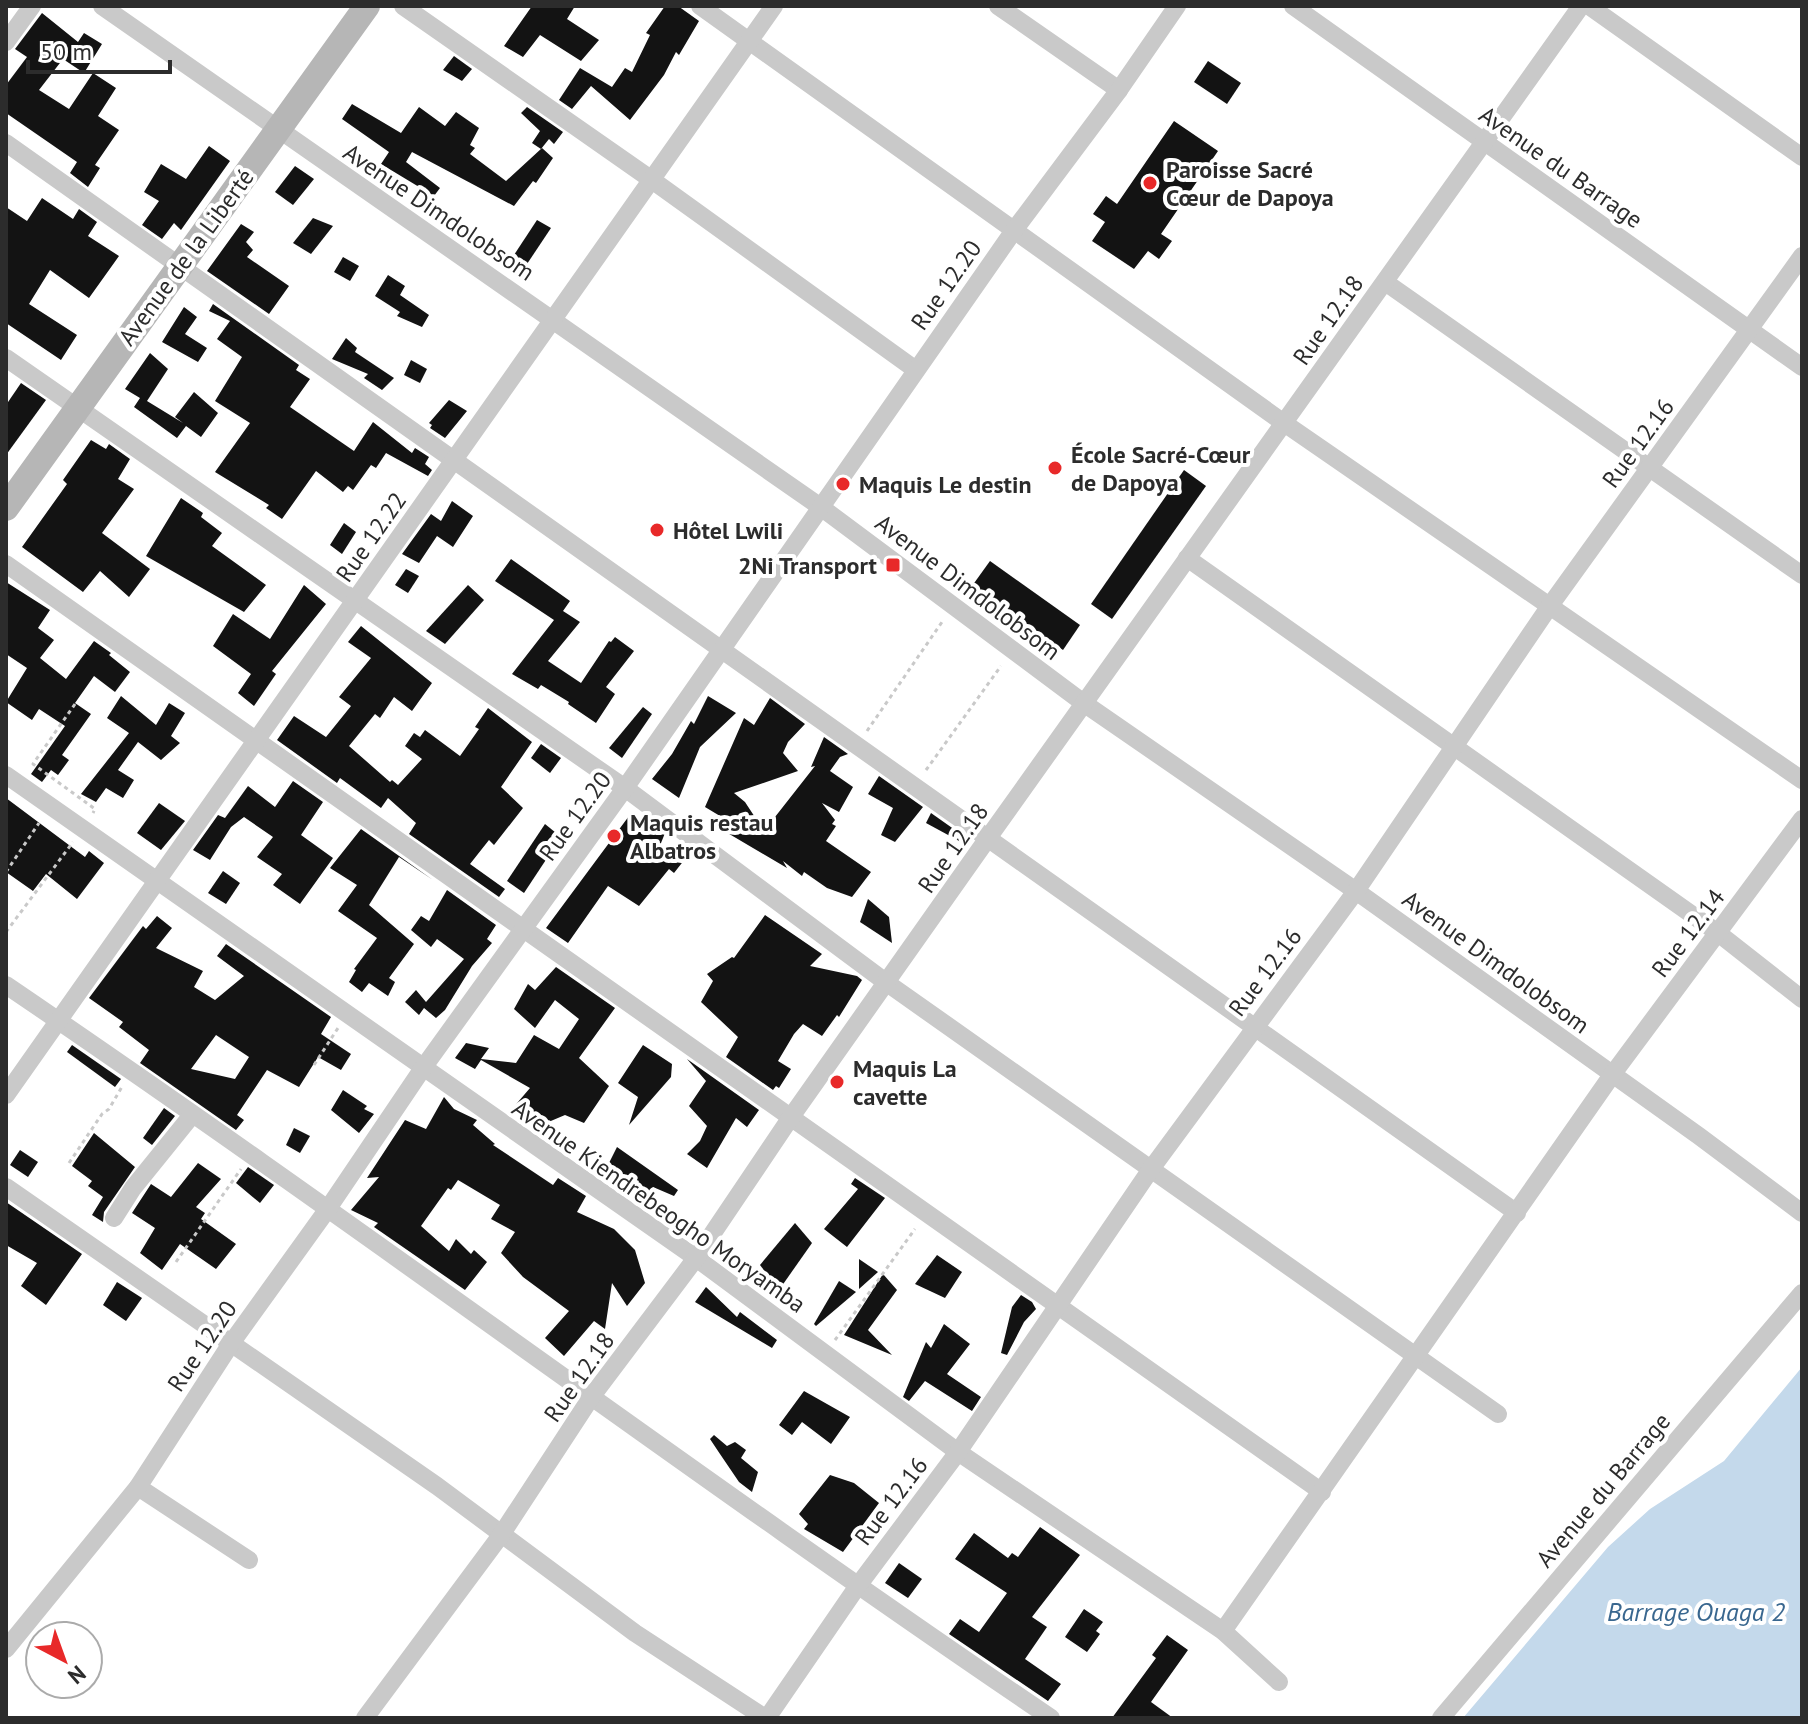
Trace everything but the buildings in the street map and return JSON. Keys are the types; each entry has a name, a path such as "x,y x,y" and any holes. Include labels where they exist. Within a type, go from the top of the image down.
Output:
{"main road":[{"name":"Avenue de la Liberté","path":"6,508 367,6"}],"street":[{"path":"6,42 32,6"},
{"name":"Avenue Dimdolobsom","path":"102,6 822,508 1085,704 1356,891 1802,1213"},
{"path":"403,6 916,370"},
{"path":"700,6 1284,423 1802,780"},
{"name":"Rue 12.22","path":"6,1095 774,6"},
{"path":"998,6 1119,90"},
{"name":"Rue 12.20","path":"6,1649 138,1487 232,1342 327,1210 423,1068 625,788 1015,229 1119,90 1177,6"},
{"name":"Avenue du Barrage","path":"1293,6 1802,367"},
{"name":"Rue 12.18","path":"365,1718 501,1535 592,1396 696,1258 791,1117 988,838 1581,6"},
{"path":"1589,6 1802,157"},
{"path":"6,143 1517,1213"},
{"name":"Rue 12.16","path":"766,1718 857,1587 958,1452 1151,1169 1356,891 1549,607 1802,256"},
{"path":"1385,282 1802,575"},
{"path":"6,358 625,788 887,983 1498,1414"},
{"path":"1187,558 1718,933 1802,999"},
{"path":"6,564 1322,1492"},
{"name":"Avenue Kiendrebeogho Moryamba","path":"6,775 696,1258 958,1452 1223,1631 1279,1682"},
{"name":"Rue 12.14","path":"1223,1631 1612,1075 1802,819"},
{"path":"6,985 592,1396 857,1587 1051,1718"},
{"path":"114,1218 133,1188 192,1115"},
{"path":"6,1187 437,1486 635,1633 766,1718"},
{"name":"Avenue du Barrage","path":"1441,1718 1802,1293"},
{"path":"138,1487 249,1560"}],"path":[{"path":"857,745 953,605"},
{"path":"914,786 1013,650"},
{"path":"6,932 95,809 33,764 75,704"},
{"path":"6,872 50,806"},
{"path":"314,1065 347,1015"},
{"path":"69,1163 102,1114 109,1109 131,1072"},
{"path":"176,1262 250,1156"},
{"path":"828,1355 833,1342 926,1213"}],"water":[{"name":"Barrage Ouaga 2","path":"1802,1367 1802,1718 1463,1718 1608,1547 1650,1509 1724,1461"}],"place":[{"name":"Paroisse Sacré Cœur de Dapoya","path":"1150,183"},
{"name":"École Sacré-Cœur de Dapoya","path":"1055,468"},
{"name":"Maquis Le destin","path":"843,484"},
{"name":"Hôtel Lwili","path":"657,530"},
{"name":"2Ni Transport","path":"893,565"},
{"name":"Maquis restau Albatros","path":"614,836"},
{"name":"Maquis La cavette","path":"837,1082"}]}
